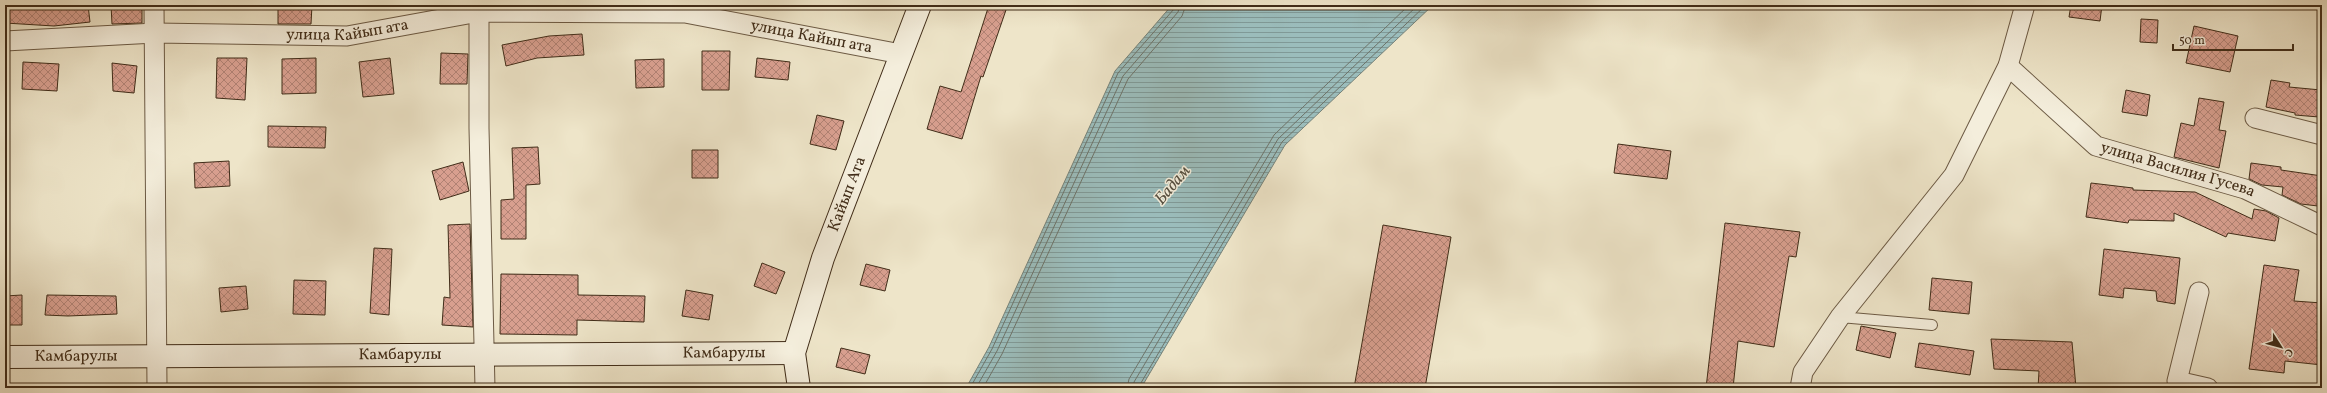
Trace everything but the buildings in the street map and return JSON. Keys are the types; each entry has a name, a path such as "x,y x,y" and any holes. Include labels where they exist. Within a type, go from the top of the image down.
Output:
{"street":[{"path":"154,5 155,357 157,388"},
{"name":"Кайып Ата","path":"799,388 794,353 823,258 920,5"},
{"path":"1800,388 1803,372 1840,317 1954,175 2008,66 2024,5"},
{"path":"479,9 479,128 484,388"},
{"name":"улица Кайып ата","path":"5,41 154,33 347,36 479,9 685,13 901,54"},
{"name":"улица Василия Гусева","path":"2008,66 2096,146 2245,189 2322,226"},
{"path":"2255,118 2322,135"},
{"path":"2200,292 2177,381 2208,388"},
{"name":"Камбарулы","path":"5,357 484,356 794,353"}],"lane":[{"path":"1840,317 1932,326"}],"water":[{"name":"Бадам","path":"1172,5 1433,5 1285,145 1141,388 966,388 989,347 1115,71"}]}
